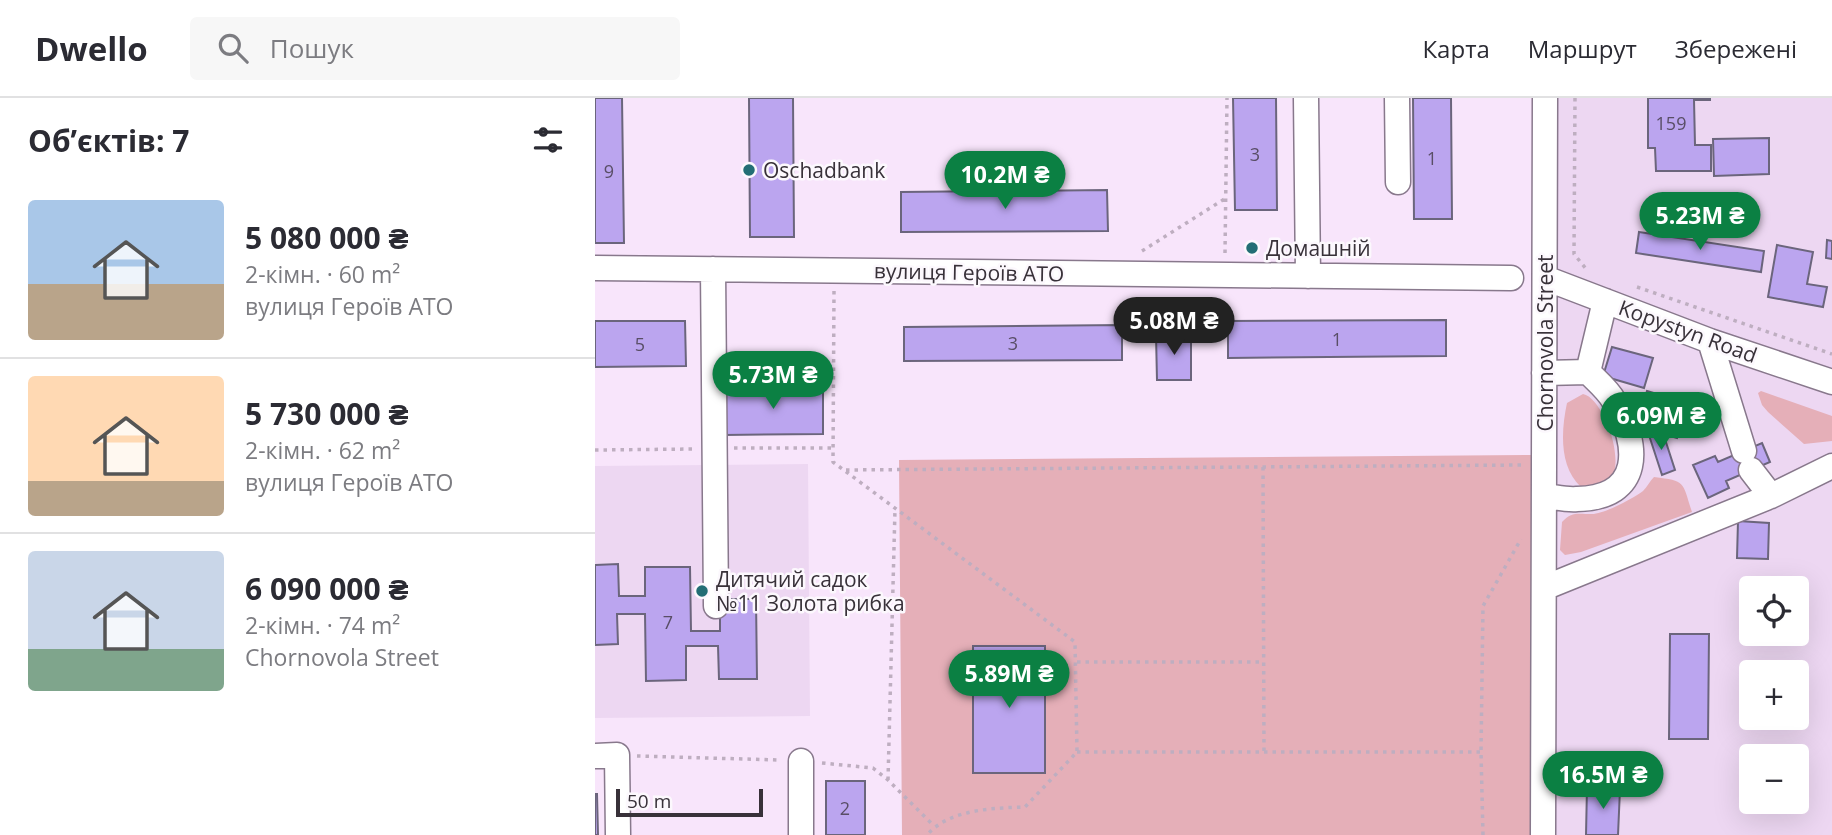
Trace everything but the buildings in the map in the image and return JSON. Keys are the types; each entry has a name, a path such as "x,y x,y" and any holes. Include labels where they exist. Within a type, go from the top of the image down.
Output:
{"street":[{"path":"1306,98 1308,276"},
{"path":"1397,98 1398,182"},
{"name":"Chornovola Street","path":"1543,835 1545,98"},
{"name":"вулиця Героїв АТО","path":"595,268 1511,278"},
{"path":"713,269 716,606"},
{"name":"Kopystyn Road","path":"1545,278 1710,341 1832,382"},
{"path":"1588,372 1605,301"},
{"path":"1710,341 1748,460 1771,496"},
{"path":"1544,373 1588,372 1613,398 1632,444 1632,463 1626,478 1616,488 1599,496 1577,499 1544,496"},
{"path":"1544,588 1771,496 1832,466"},
{"path":"595,756 617,755 618,835"},
{"path":"800,761 801,835"}],"path":[{"path":"1225,275 1227,98"},
{"path":"1575,98 1574,254 1587,271"},
{"path":"1139,253 1226,198"},
{"path":"834,271 833,462 1075,642 1077,752 1025,807 977,810 934,827 927,835"},
{"path":"1626,284 1832,354"},
{"path":"844,470 1532,465"},
{"path":"1263,467 1263,752"},
{"path":"888,780 895,509"},
{"path":"1483,835 1483,606 1527,529"},
{"path":"1077,662 1263,662"},
{"path":"1077,752 1481,752"}],"shaded area":[{"path":"1554,98 1832,98 1832,835 1552,835"},
{"path":"1761,391 1832,416 1832,441 1804,444 1762,405 1758,393"},
{"path":"1583,394 1599,408 1612,437 1615,467 1612,478 1602,486 1581,487 1574,479 1565,459 1563,437 1567,403"},
{"path":"1535,455 1534,835 902,835 899,460"},
{"name":"Дитячий садок №11 Золота рибка","path":"808,464 810,716 595,718 595,466"},
{"path":"1654,477 1682,485 1692,512 1581,552 1565,555 1560,550 1562,522 1566,518 1575,514 1597,513 1619,505 1643,491"}],"place":[{"name":"Oschadbank","path":"749,170"},
{"name":"Домашній","path":"1252,248"},
{"name":"Дитячий садок №11 Золота рибка","path":"702,591"}]}
